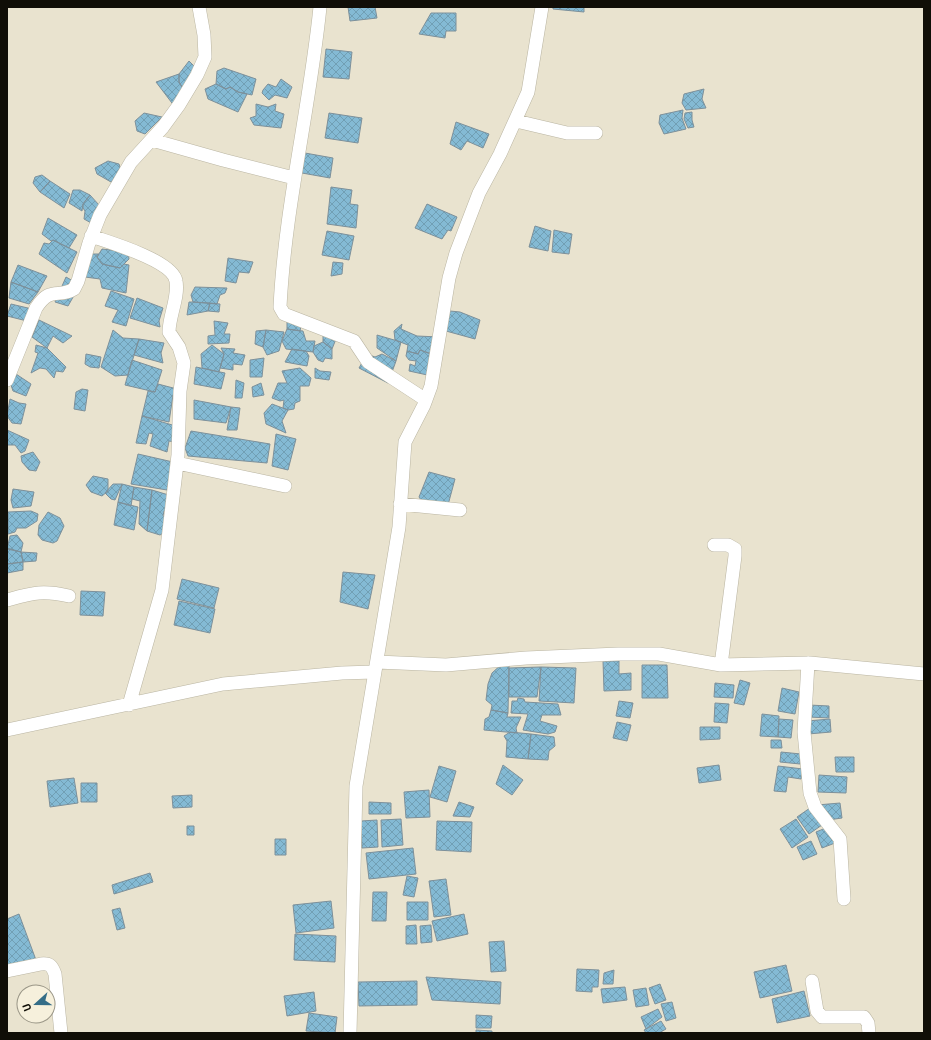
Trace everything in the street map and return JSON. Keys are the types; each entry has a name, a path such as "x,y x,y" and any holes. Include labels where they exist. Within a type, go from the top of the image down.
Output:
{"street":[{"path":"7,380 36,308 42,299 56,292 70,291 74,288 78,281 91,236 100,215 131,162 152,140 179,105 198,75 205,57 204,36 199,7"},
{"path":"320,7 308,95 294,178 280,303 281,311 284,314 354,342 368,362 426,400"},
{"path":"350,1033 356,786 399,527 404,442 426,400 431,386 448,286 456,253 479,193 516,121 528,92 532,77 542,7"},
{"path":"516,121 567,133 596,133"},
{"path":"152,140 294,178"},
{"path":"91,236 139,252 171,271 175,276 176,289 169,332 179,347 184,363 180,391 177,463 162,590 129,705"},
{"path":"177,463 285,486"},
{"path":"400,504 460,510"},
{"path":"714,545 728,545 735,549 721,664"},
{"path":"7,600 35,592 69,596"},
{"path":"7,730 223,684 342,672 376,667 446,665 526,658 659,654 721,664 808,663 924,674"},
{"path":"808,663 804,732 810,793 815,807 840,839 844,899"},
{"path":"7,972 47,963 52,967 55,974 61,1033"},
{"path":"812,981 818,1011 822,1017 864,1017 868,1023 869,1033"}],"building":[{"path":"348,7 375,7 377,18 350,21"},
{"path":"553,7 584,7 584,12 553,9"},
{"path":"431,13 456,13 456,31 446,31 445,38 419,34"},
{"path":"326,49 352,52 349,79 323,77"},
{"path":"189,61 199,71 190,88 182,87 179,82 179,74"},
{"path":"224,68 256,79 252,95 238,92 230,87 226,89 216,84 217,71"},
{"path":"179,74 179,82 182,87 190,88 175,107 156,82"},
{"path":"281,79 292,87 287,98 275,95 269,100 262,93 263,90 268,84 276,87"},
{"path":"216,84 226,89 230,87 238,92 247,94 238,112 208,99 205,89"},
{"path":"704,89 702,99 706,108 686,110 682,103 684,94"},
{"path":"256,104 268,107 276,104 275,111 284,114 281,128 254,125 250,118 256,116"},
{"path":"683,110 682,118 686,129 664,134 659,123 660,115"},
{"path":"692,112 694,127 688,128 684,119 685,113"},
{"path":"144,113 162,117 145,134 137,131 135,121"},
{"path":"329,113 362,118 358,143 325,138"},
{"path":"456,122 489,134 483,148 467,141 461,150 450,144"},
{"path":"305,153 333,158 330,178 302,173"},
{"path":"108,161 119,164 121,171 111,182 97,174 95,168"},
{"path":"42,175 50,181 40,192 33,183 35,177"},
{"path":"50,181 70,194 64,208 40,192"},
{"path":"331,187 352,190 350,204 358,205 356,228 327,224"},
{"path":"73,190 80,190 90,195 83,204 82,211 69,203"},
{"path":"90,195 99,205 93,224 84,219 85,211 83,204"},
{"path":"427,204 457,217 451,231 448,230 442,239 415,228"},
{"path":"48,218 77,235 69,248 53,240 51,241 42,234"},
{"path":"535,226 551,231 548,251 529,247"},
{"path":"554,230 572,234 569,254 552,252"},
{"path":"327,231 354,236 349,260 322,255"},
{"path":"53,240 77,252 67,273 39,254 44,243 49,244"},
{"path":"102,249 128,252 129,259 120,268 102,264 97,257"},
{"path":"90,254 99,254 97,257 102,264 120,268 124,264 129,265 126,293 102,288 100,279 85,277"},
{"path":"228,258 253,262 249,273 239,272 236,283 225,281"},
{"path":"333,262 343,263 342,274 331,276"},
{"path":"18,265 47,276 38,292 11,282"},
{"path":"66,277 80,285 68,306 55,302"},
{"path":"11,282 38,292 29,304 9,298"},
{"path":"195,287 227,288 225,293 220,295 217,304 193,302 191,295"},
{"path":"111,291 134,299 126,326 112,322 118,310 105,306"},
{"path":"137,298 163,308 159,321 160,327 130,318"},
{"path":"189,302 210,303 208,311 187,315"},
{"path":"210,303 220,304 219,312 208,311"},
{"path":"11,304 32,309 27,321 7,316"},
{"path":"450,311 460,312 480,320 475,339 446,331"},
{"path":"287,315 302,321 300,331 287,329"},
{"path":"39,320 72,336 63,343 53,336 47,348 32,337"},
{"path":"214,321 228,323 224,334 230,334 229,343 208,344 208,336 215,335"},
{"path":"402,324 401,329 417,336 439,337 437,351 429,353 420,350 418,354 407,351 408,345 395,340 394,331"},
{"path":"287,329 303,331 306,341 315,341 313,352 286,349 282,341"},
{"path":"323,329 338,334 332,349 323,342"},
{"path":"113,330 123,338 139,339 128,375 115,376 101,367"},
{"path":"266,330 263,347 255,344 256,331"},
{"path":"266,330 284,332 279,351 267,355 263,347"},
{"path":"377,335 401,342 396,361 377,348"},
{"path":"139,339 164,343 161,353 163,363 134,355"},
{"path":"323,342 332,349 332,359 325,358 323,362 318,360 313,352 314,346"},
{"path":"36,345 47,348 66,367 63,372 56,371 54,378 46,369 40,368 31,373 38,353 35,352"},
{"path":"212,345 224,354 219,372 202,368 201,354"},
{"path":"221,348 235,349 233,353 245,355 242,365 233,364 233,370 220,368 224,354"},
{"path":"292,349 306,351 309,356 307,366 285,362"},
{"path":"420,350 436,356 432,376 409,371 410,364 415,366 416,361 409,360 406,356 407,351 418,354"},
{"path":"86,354 101,357 99,368 90,367 85,364"},
{"path":"367,354 375,357 382,354 396,361 388,383 359,368"},
{"path":"264,358 262,377 250,377 250,360"},
{"path":"132,360 162,370 155,392 125,385"},
{"path":"196,367 225,373 221,389 194,384"},
{"path":"300,368 311,378 309,386 300,386 300,401 295,403 294,409 288,410 283,408 284,400 280,401 272,398 278,383 287,383 282,371"},
{"path":"315,368 320,371 331,372 329,380 315,378"},
{"path":"16,374 31,384 26,396 13,391 10,382"},
{"path":"236,380 244,383 242,398 235,398"},
{"path":"261,383 264,395 253,397 252,387"},
{"path":"158,384 177,389 173,395 169,422 142,416 148,391 155,392"},
{"path":"82,389 88,390 85,411 74,409 76,392"},
{"path":"10,399 26,404 21,424 12,423 7,416"},
{"path":"194,400 231,407 226,423 194,419"},
{"path":"272,404 288,410 282,421 286,433 266,424 264,413"},
{"path":"231,407 240,408 237,430 227,430"},
{"path":"142,416 179,427 175,442 169,441 167,452 150,446 153,434 149,433 146,444 136,443"},
{"path":"7,430 29,440 25,451 21,453 15,445 7,445"},
{"path":"191,431 270,444 267,463 188,456 185,448"},
{"path":"276,434 296,439 288,470 272,466"},
{"path":"33,452 40,462 36,471 29,470 22,462 21,456"},
{"path":"138,454 173,462 167,490 131,484"},
{"path":"429,472 455,479 448,505 421,500 419,497"},
{"path":"93,476 108,479 108,491 102,496 91,492 86,485"},
{"path":"113,484 122,484 115,500 111,499 105,493"},
{"path":"122,484 134,487 131,506 118,502"},
{"path":"134,487 152,490 147,531 139,524 140,501 132,499"},
{"path":"13,489 34,492 31,506 13,508 11,500"},
{"path":"152,490 172,496 171,510 164,511 163,516 170,519 168,530 160,535 147,531"},
{"path":"118,502 138,507 134,530 114,525"},
{"path":"31,511 38,514 37,521 26,528 17,528 15,532 8,534 8,512"},
{"path":"48,512 60,518 64,526 57,541 53,543 42,540 38,535 39,525"},
{"path":"17,535 23,543 21,552 7,549 10,536"},
{"path":"7,548 21,552 23,562 7,564"},
{"path":"21,552 37,553 36,561 23,562"},
{"path":"23,562 23,570 7,573 7,564"},
{"path":"343,572 375,575 368,609 340,602"},
{"path":"182,579 219,588 214,608 177,599"},
{"path":"81,591 105,592 103,616 80,615"},
{"path":"179,601 215,609 210,633 174,625"},
{"path":"603,661 619,661 619,674 631,673 631,690 604,691"},
{"path":"503,663 509,663 508,713 491,710 492,705 486,700 488,684 492,673"},
{"path":"642,665 667,665 668,698 642,698"},
{"path":"541,667 576,668 574,703 539,701"},
{"path":"541,667 537,697 509,697 509,668"},
{"path":"740,680 750,683 744,705 734,703"},
{"path":"715,683 734,685 733,698 714,697"},
{"path":"782,688 799,692 795,714 778,711"},
{"path":"518,698 524,699 525,702 558,704 561,715 542,715 540,721 557,726 555,732 548,734 523,730 528,714 511,713 512,701 517,701"},
{"path":"619,701 633,703 630,718 616,716"},
{"path":"715,703 729,704 727,723 714,722"},
{"path":"809,705 829,706 829,718 809,717"},
{"path":"491,710 508,713 507,717 521,717 516,728 517,733 484,730 485,719 489,717"},
{"path":"762,714 779,716 778,737 760,736"},
{"path":"779,719 793,720 791,738 778,737"},
{"path":"830,719 831,732 808,734 807,721"},
{"path":"617,722 631,725 627,741 613,738"},
{"path":"700,727 720,727 720,739 700,740"},
{"path":"510,732 531,734 528,759 506,757 507,741 504,736"},
{"path":"531,734 554,737 555,746 549,751 548,760 528,759"},
{"path":"771,740 781,740 782,748 771,748"},
{"path":"781,752 801,754 800,764 780,762"},
{"path":"835,757 854,757 854,772 836,772"},
{"path":"503,765 523,780 512,795 496,784"},
{"path":"719,765 721,780 699,783 697,768"},
{"path":"439,766 456,771 447,802 430,797"},
{"path":"778,766 803,769 801,779 788,777 786,792 774,791"},
{"path":"819,775 847,777 846,793 818,792"},
{"path":"74,778 78,803 50,807 47,781"},
{"path":"81,783 97,783 97,802 81,802"},
{"path":"429,790 430,817 406,818 404,792"},
{"path":"192,795 192,807 173,808 172,796"},
{"path":"369,802 391,803 391,814 369,814"},
{"path":"459,802 474,807 470,817 453,816"},
{"path":"840,803 842,818 828,820 817,805"},
{"path":"810,808 822,825 809,834 797,817"},
{"path":"401,819 403,845 382,847 381,820"},
{"path":"796,819 808,837 792,848 780,829"},
{"path":"377,820 378,847 362,848 361,821"},
{"path":"437,821 472,822 471,852 436,850"},
{"path":"187,826 194,826 194,835 187,835"},
{"path":"828,827 835,843 822,848 816,832"},
{"path":"275,839 286,839 286,855 275,855"},
{"path":"811,841 817,854 803,860 797,847"},
{"path":"413,848 416,874 369,879 366,853"},
{"path":"150,873 153,882 114,894 112,885"},
{"path":"407,876 418,878 414,897 403,895"},
{"path":"446,879 451,915 434,917 429,881"},
{"path":"373,892 387,892 386,921 372,921"},
{"path":"331,901 334,928 296,933 293,905"},
{"path":"407,902 428,902 428,920 407,920"},
{"path":"120,908 125,928 117,930 112,910"},
{"path":"19,914 36,960 7,966 7,919"},
{"path":"464,914 468,934 437,941 432,921"},
{"path":"416,925 417,944 406,944 406,926"},
{"path":"431,925 432,942 421,943 420,926"},
{"path":"295,934 336,936 335,962 294,960"},
{"path":"504,941 506,971 491,972 489,942"},
{"path":"786,965 792,991 760,998 754,972"},
{"path":"577,969 599,970 598,987 592,987 592,992 576,991"},
{"path":"614,970 613,984 603,984 604,973"},
{"path":"426,977 501,982 500,1004 432,1000"},
{"path":"417,981 417,1005 359,1006 358,982"},
{"path":"660,984 666,1000 655,1004 649,988"},
{"path":"625,987 627,1000 603,1003 601,989"},
{"path":"646,988 649,1005 636,1007 633,990"},
{"path":"804,991 810,1016 777,1023 772,999"},
{"path":"314,992 316,1011 287,1016 284,996"},
{"path":"672,1002 676,1018 666,1021 661,1004"},
{"path":"658,1009 662,1017 646,1029 641,1017"},
{"path":"309,1013 337,1017 335,1033 306,1031"},
{"path":"476,1015 492,1016 491,1028 476,1028"},
{"path":"661,1021 666,1029 659,1033 646,1033 644,1030"},
{"path":"476,1030 492,1031 492,1033 476,1033"}]}
